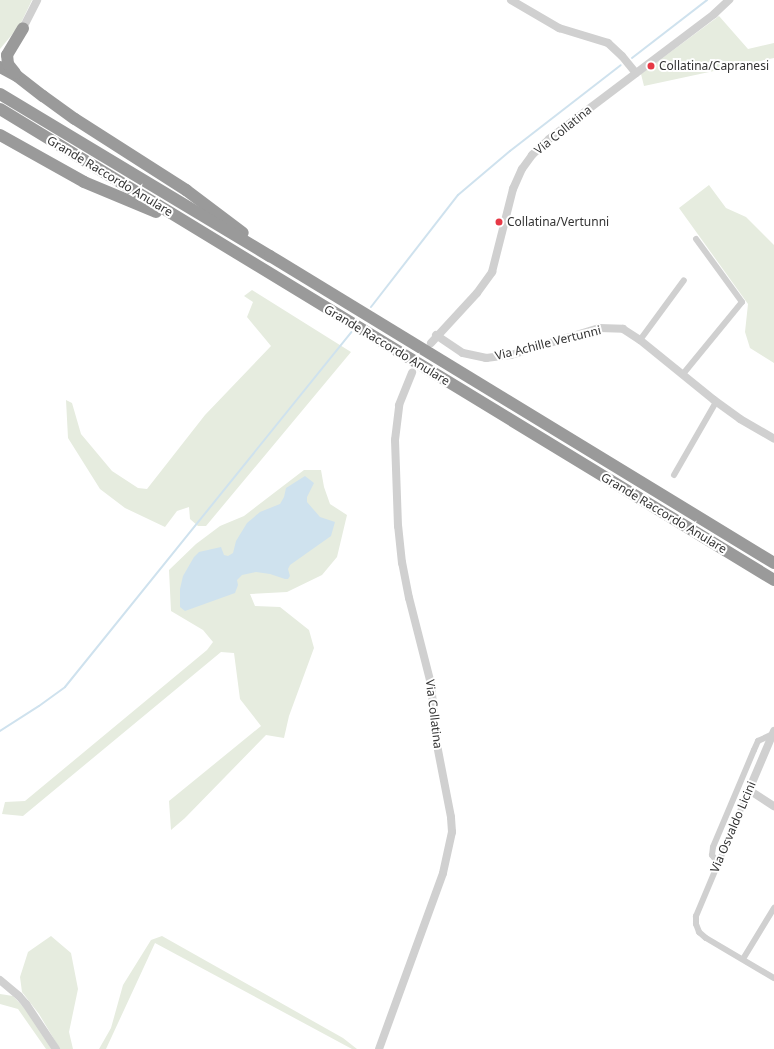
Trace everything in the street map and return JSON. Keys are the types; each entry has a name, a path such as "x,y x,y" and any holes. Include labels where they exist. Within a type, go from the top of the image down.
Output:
{"highway":[{"path":"0,55 23,28"},
{"path":"17,76 8,64 7,54 23,28"},
{"path":"0,67 17,76 75,119 200,200 270,256"},
{"name":"Grande Raccordo Anulare","path":"0,94 270,256 774,563"},
{"name":"Grande Raccordo Anulare","path":"0,109 774,580"},
{"path":"0,135 84,182 196,229"},
{"path":"742,560 774,587"}],"street":[{"path":"23,28 38,0"},
{"path":"511,0 559,28 608,43 622,56 636,73"},
{"name":"Via Collatina","path":"431,343 436,335 472,299 492,272 497,260 511,194 517,179 529,159 549,139 714,14 729,0"},
{"path":"683,374 742,302 696,239"},
{"path":"640,340 684,280"},
{"name":"Via Achille Vertunni","path":"436,335 463,353 486,358 511,355 599,328 624,329 683,374 716,402 740,419 774,438"},
{"name":"Via Collatina","path":"379,1049 443,873 452,832 451,817 437,745 431,684 409,598 402,563 398,526 395,440 399,405 412,372"},
{"path":"674,475 716,402"},
{"path":"718,863 712,855 713,848 754,750 758,741 773,732"},
{"name":"Via Osvaldo Licini","path":"743,959 702,935 696,924 696,916 773,732"},
{"path":"749,790 774,806"},
{"path":"774,908 743,959 774,978"},
{"path":"0,980 19,996 56,1049"}],"shaded area":[{"path":"0,0 32,0 20,25 0,49"},
{"path":"719,16 748,49 774,43 774,58 644,86 641,74"},
{"path":"709,185 726,208 746,217 774,245 774,363 750,348 745,332 748,304 679,208"},
{"path":"252,290 351,352 206,526 198,526 190,519 189,507 177,511 165,527 125,508 100,489 68,438 66,400 72,403 81,434 112,471 138,488 147,489 205,415 271,346 247,317 253,302 244,296"},
{"path":"304,470 321,470 324,487 330,504 347,515 337,557 322,575 287,592 250,594 255,606 280,607 309,630 314,648 289,716 284,738 266,735 185,818 171,830 169,801 261,726 240,699 234,653 221,652 23,816 2,814 5,802 25,801 207,650 213,642 203,630 171,611 169,570 196,544 220,526 244,516"},
{"path":"51,936 71,953 78,989 69,1032 73,1049 60,1049 39,1014 22,992 20,977 28,952"},
{"path":"162,936 343,1038 357,1049 352,1049 155,943 106,1049 99,1049 111,1028 123,985 151,940"},
{"path":"0,994 13,996 30,1014 53,1049 46,1049 18,1009 0,1004"}],"water":[{"path":"305,476 314,483 307,497 307,502 320,517 335,522 331,536 290,565 288,569 290,576 288,579 256,572 242,575 237,580 238,585 235,593 185,611 180,607 180,589 183,576 194,557 199,552 221,547 224,555 228,556 233,553 236,541 247,523 260,512 280,504 284,497 286,488"}],"waterway":[{"path":"632,58 707,0"},
{"path":"371,307 458,195 510,151 621,65"},
{"path":"0,731 65,687 351,332"}],"place":[{"name":"Collatina/Capranesi","path":"651,66"},
{"name":"Collatina/Vertunni","path":"499,222"}]}
